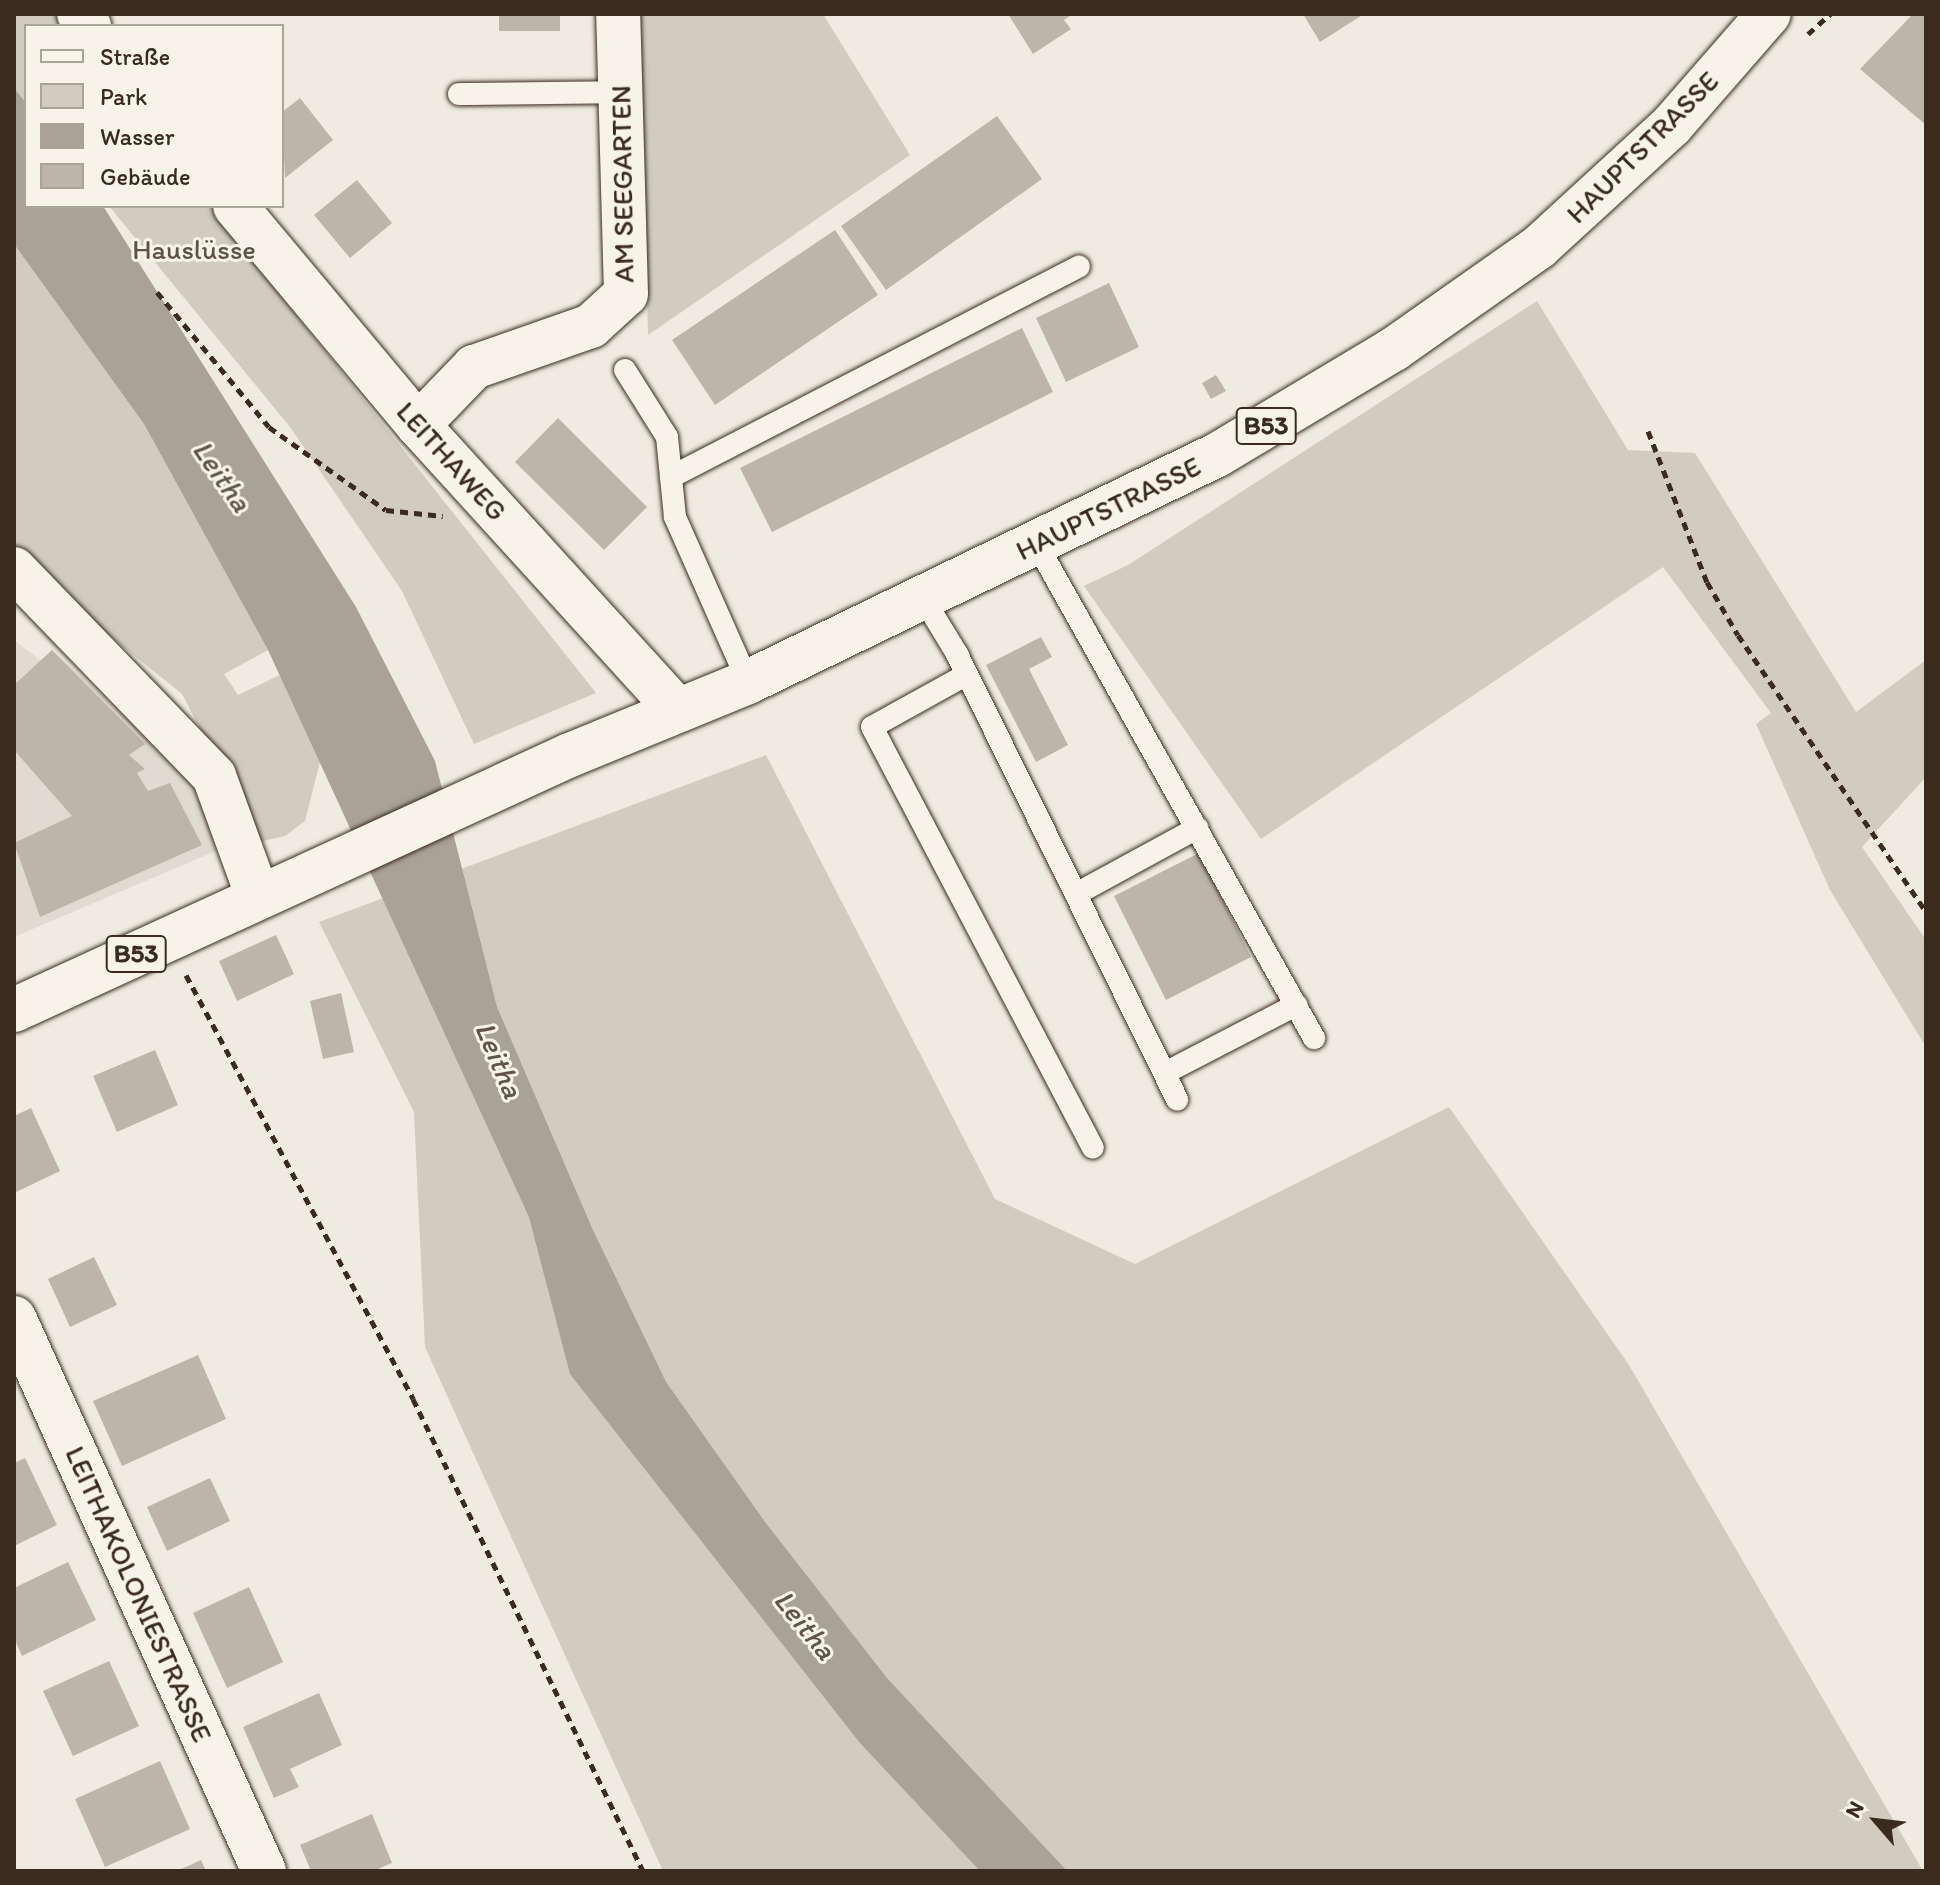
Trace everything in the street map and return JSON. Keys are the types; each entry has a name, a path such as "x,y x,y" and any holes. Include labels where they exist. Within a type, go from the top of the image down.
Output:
{"street":[{"name":"AM SEEGARTEN","path":"418,425 474,367 591,326 626,294 618,14"},
{"name":"HAUPTSTRASSE","path":"271,892 570,755 748,682 1217,455 1458,308 1539,247 1672,125 1769,14"},
{"name":"LEITHAWEG","path":"237,208 418,425 677,710"},
{"path":"14,569 214,776 271,892"},
{"name":"B53","path":"14,1010 271,892"},
{"name":"LEITHAKOLONIESTRASSE","path":"14,1318 264,1871"}],"lane":[{"path":"459,94 621,92"},
{"path":"671,477 1079,266"},
{"path":"625,370 667,437 675,517 748,682"},
{"path":"1036,543 1314,1038"},
{"path":"923,598 1078,893 1177,1100"},
{"path":"964,676 872,727 1093,1148"},
{"path":"1078,893 1197,828"},
{"path":"1165,1073 1296,1005"}],"path":[{"path":"157,292 269,427 386,510 508,523"},
{"path":"1648,431 1707,582 1738,635 1926,912"},
{"path":"162,942 188,980 413,1399 643,1871"}],"shaded area":[{"path":"14,640 41,661 52,650 200,785 216,851 14,937"}],"green space":[{"path":"14,14 58,14 66,24 24,24 24,100 14,88"},
{"path":"640,14 823,14 910,155 648,335"},
{"name":"Hauslüsse","path":"111,208 212,208 596,693 474,744 402,591 290,427"},
{"path":"14,244 144,424 268,650 224,674 238,695 280,675 320,762 305,821 285,836 259,842 182,694 14,559"},
{"path":"1537,301 1628,450 1695,453 1856,712 1926,660 1926,777 1862,847 1926,940 1926,1047 1830,890 1756,724 1771,713 1663,567 1261,839 1084,586 1128,565"},
{"path":"766,755 995,1199 1135,1264 1449,1107 1629,1365 1923,1871 663,1871 425,1347 414,1112 319,922"}],"water":[{"name":"Leitha","path":"14,88 24,100 24,208 104,208 356,607 435,761 497,1007 592,1228 666,1382 765,1522 887,1678 1067,1871 980,1871 860,1743 570,1374 529,1217 268,650 144,424 14,244"}],"building":[{"path":"499,14 560,14 560,31 499,31"},
{"path":"1008,14 1073,14 1064,20 1071,29 1033,54"},
{"path":"1303,14 1364,14 1320,42"},
{"path":"1913,14 1926,14 1926,125 1860,69"},
{"path":"300,98 333,140 285,178 284,156 284,110"},
{"path":"997,116 1042,179 886,290 841,226"},
{"path":"357,180 392,223 350,258 314,215"},
{"path":"835,230 878,295 715,405 672,340"},
{"path":"1109,283 1139,347 1066,382 1036,318"},
{"path":"1022,328 1053,392 772,532 740,468"},
{"path":"1216,375 1226,391 1211,399 1202,383"},
{"path":"558,418 647,507 604,550 515,462"},
{"path":"1041,637 1052,657 1029,669 1068,745 1036,762 986,665"},
{"path":"52,650 145,744 129,755 145,769 137,773 148,791 170,783 202,845 40,917 14,843 72,816 14,750 14,685"},
{"path":"1199,853 1251,957 1166,1000 1114,896"},
{"path":"276,935 294,974 237,1001 219,961"},
{"path":"341,993 354,1052 323,1059 310,1001"},
{"path":"155,1050 178,1105 117,1132 93,1076"},
{"path":"31,1108 60,1171 14,1193 14,1116"},
{"path":"94,1257 117,1305 70,1327 48,1279"},
{"path":"198,1355 226,1419 122,1466 93,1401"},
{"path":"25,1458 57,1525 14,1546 14,1463"},
{"path":"210,1478 230,1521 167,1551 147,1507"},
{"path":"68,1562 96,1620 22,1656 14,1638 14,1588"},
{"path":"249,1587 283,1662 227,1688 193,1613"},
{"path":"109,1661 139,1726 73,1756 43,1691"},
{"path":"319,1693 342,1745 290,1769 299,1787 274,1798 243,1727"},
{"path":"160,1761 190,1829 105,1867 75,1799"},
{"path":"372,1814 392,1863 373,1871 311,1871 300,1845"},
{"path":"201,1860 206,1871 177,1871"}]}
